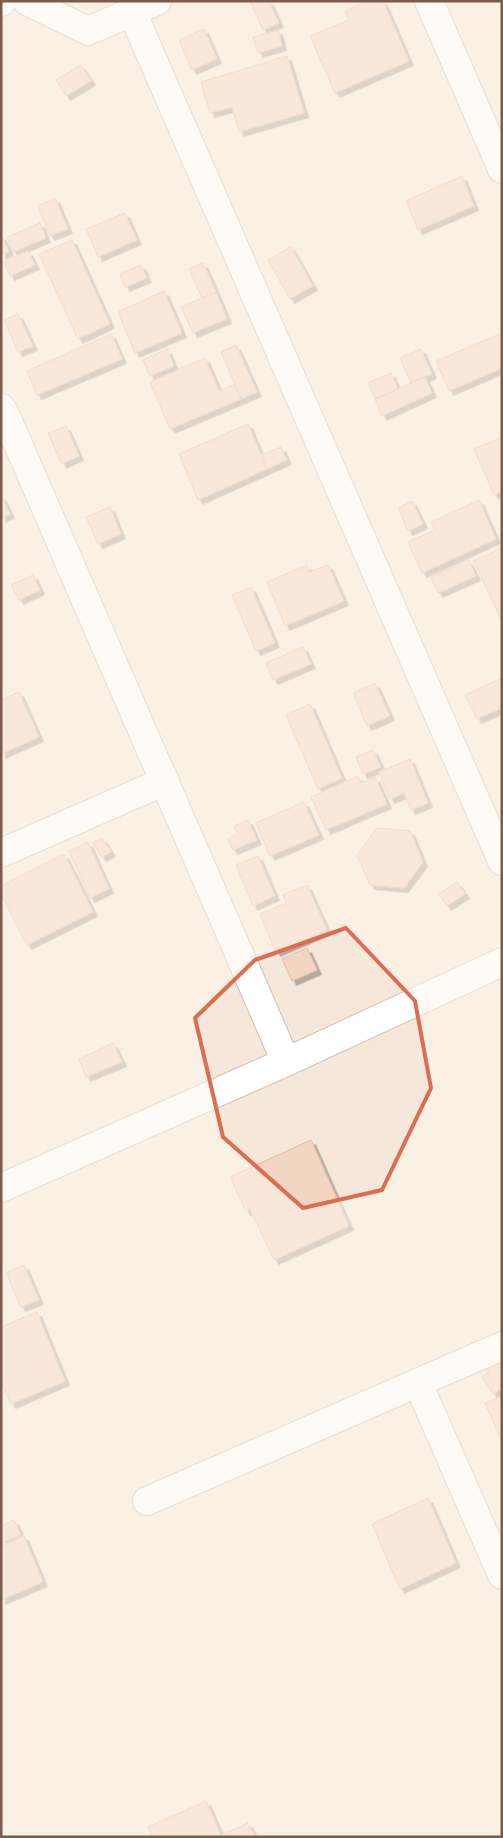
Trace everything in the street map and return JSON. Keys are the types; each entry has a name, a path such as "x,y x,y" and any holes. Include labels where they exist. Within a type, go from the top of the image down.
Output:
{"street":[{"path":"27,1 88,31 157,1"},
{"path":"429,1 502,169"},
{"path":"132,12 502,861"},
{"path":"1,408 6,414 286,1062"},
{"path":"1,853 165,781"},
{"path":"1,1188 286,1062 502,962"},
{"path":"147,1502 502,1346"},
{"path":"418,1383 502,1575"}],"highlighted area":[{"path":"346,928 415,1001 431,1088 382,1190 303,1208 223,1137 195,1018 255,960"}],"shaded area":[{"path":"1,1 502,1 502,1837 1,1837"}],"building":[{"path":"250,1 269,1 279,23 263,30"},
{"path":"368,1 383,1 409,61 335,93 310,36 349,20 345,11"},
{"path":"204,29 217,59 192,70 179,40"},
{"path":"278,30 282,46 258,53 253,37"},
{"path":"287,56 304,113 239,132 232,107 210,113 201,82"},
{"path":"81,65 91,81 66,96 56,80"},
{"path":"462,176 474,206 418,230 406,201"},
{"path":"55,198 68,229 50,236 38,206"},
{"path":"125,213 137,240 98,257 86,229"},
{"path":"40,223 46,238 13,252 7,237"},
{"path":"1,235 9,251 1,255"},
{"path":"72,240 110,324 78,339 39,254"},
{"path":"291,247 313,286 290,299 268,260"},
{"path":"28,251 35,265 10,276 4,262"},
{"path":"203,263 216,292 202,298 189,269"},
{"path":"141,265 147,278 125,287 120,274"},
{"path":"164,291 182,333 135,353 118,312"},
{"path":"216,292 227,319 193,333 181,307"},
{"path":"18,314 33,346 18,352 4,320"},
{"path":"502,333 502,368 449,391 436,361"},
{"path":"111,334 122,359 37,395 27,371"},
{"path":"236,345 257,392 241,399 221,352"},
{"path":"167,349 174,366 150,376 143,360"},
{"path":"421,349 432,374 411,383 400,358"},
{"path":"205,358 219,391 235,384 241,399 170,429 150,382"},
{"path":"391,373 398,389 375,399 368,383"},
{"path":"425,377 432,393 382,416 375,399"},
{"path":"248,424 267,469 198,500 179,454"},
{"path":"66,426 79,456 62,464 48,433"},
{"path":"502,437 502,491 494,495 474,449"},
{"path":"281,447 287,460 267,469 261,455"},
{"path":"1,495 10,514 1,518"},
{"path":"479,500 496,539 422,573 408,542 435,530 431,522"},
{"path":"412,501 423,524 408,531 398,508"},
{"path":"110,507 121,534 98,544 86,517"},
{"path":"502,548 502,622 474,561"},
{"path":"468,560 476,576 438,593 431,577"},
{"path":"307,565 309,572 328,565 344,601 285,626 267,582"},
{"path":"33,575 40,590 19,600 11,585"},
{"path":"251,587 275,643 256,651 232,595"},
{"path":"303,647 311,664 273,680 266,663"},
{"path":"502,678 502,708 477,719 465,695"},
{"path":"375,683 390,716 367,726 353,693"},
{"path":"19,692 39,737 1,754 1,700"},
{"path":"310,704 342,778 318,789 286,715"},
{"path":"373,750 381,767 363,774 356,757"},
{"path":"410,759 428,803 411,810 404,793 390,799 379,772"},
{"path":"358,776 361,783 375,777 387,804 326,830 311,797"},
{"path":"304,802 319,835 270,856 256,823"},
{"path":"248,820 257,840 233,850 228,839 238,834 234,826"},
{"path":"377,828 410,831 423,862 404,888 370,885 357,855"},
{"path":"102,838 111,852 102,857 93,843"},
{"path":"88,842 109,889 90,898 69,851"},
{"path":"64,854 93,912 27,945 1,894 1,886"},
{"path":"258,856 275,896 253,906 236,865"},
{"path":"457,882 465,894 447,906 439,894"},
{"path":"307,885 327,930 276,952 260,914 286,903 283,895"},
{"path":"307,948 317,970 292,981 282,959"},
{"path":"113,1043 122,1062 86,1077 79,1059"},
{"path":"311,1140 349,1226 274,1260 250,1209 246,1211 230,1177"},
{"path":"24,1265 39,1300 21,1307 6,1273"},
{"path":"37,1312 65,1381 11,1404 1,1382 1,1327"},
{"path":"502,1354 502,1388 493,1394 482,1377 489,1372 484,1366"},
{"path":"499,1397 502,1405 502,1442 485,1403"},
{"path":"428,1498 456,1563 400,1589 372,1524"},
{"path":"14,1520 21,1535 1,1543 1,1526"},
{"path":"24,1536 43,1582 1,1600 1,1546"},
{"path":"206,1801 221,1835 248,1823 255,1837 152,1837 148,1827"}]}
